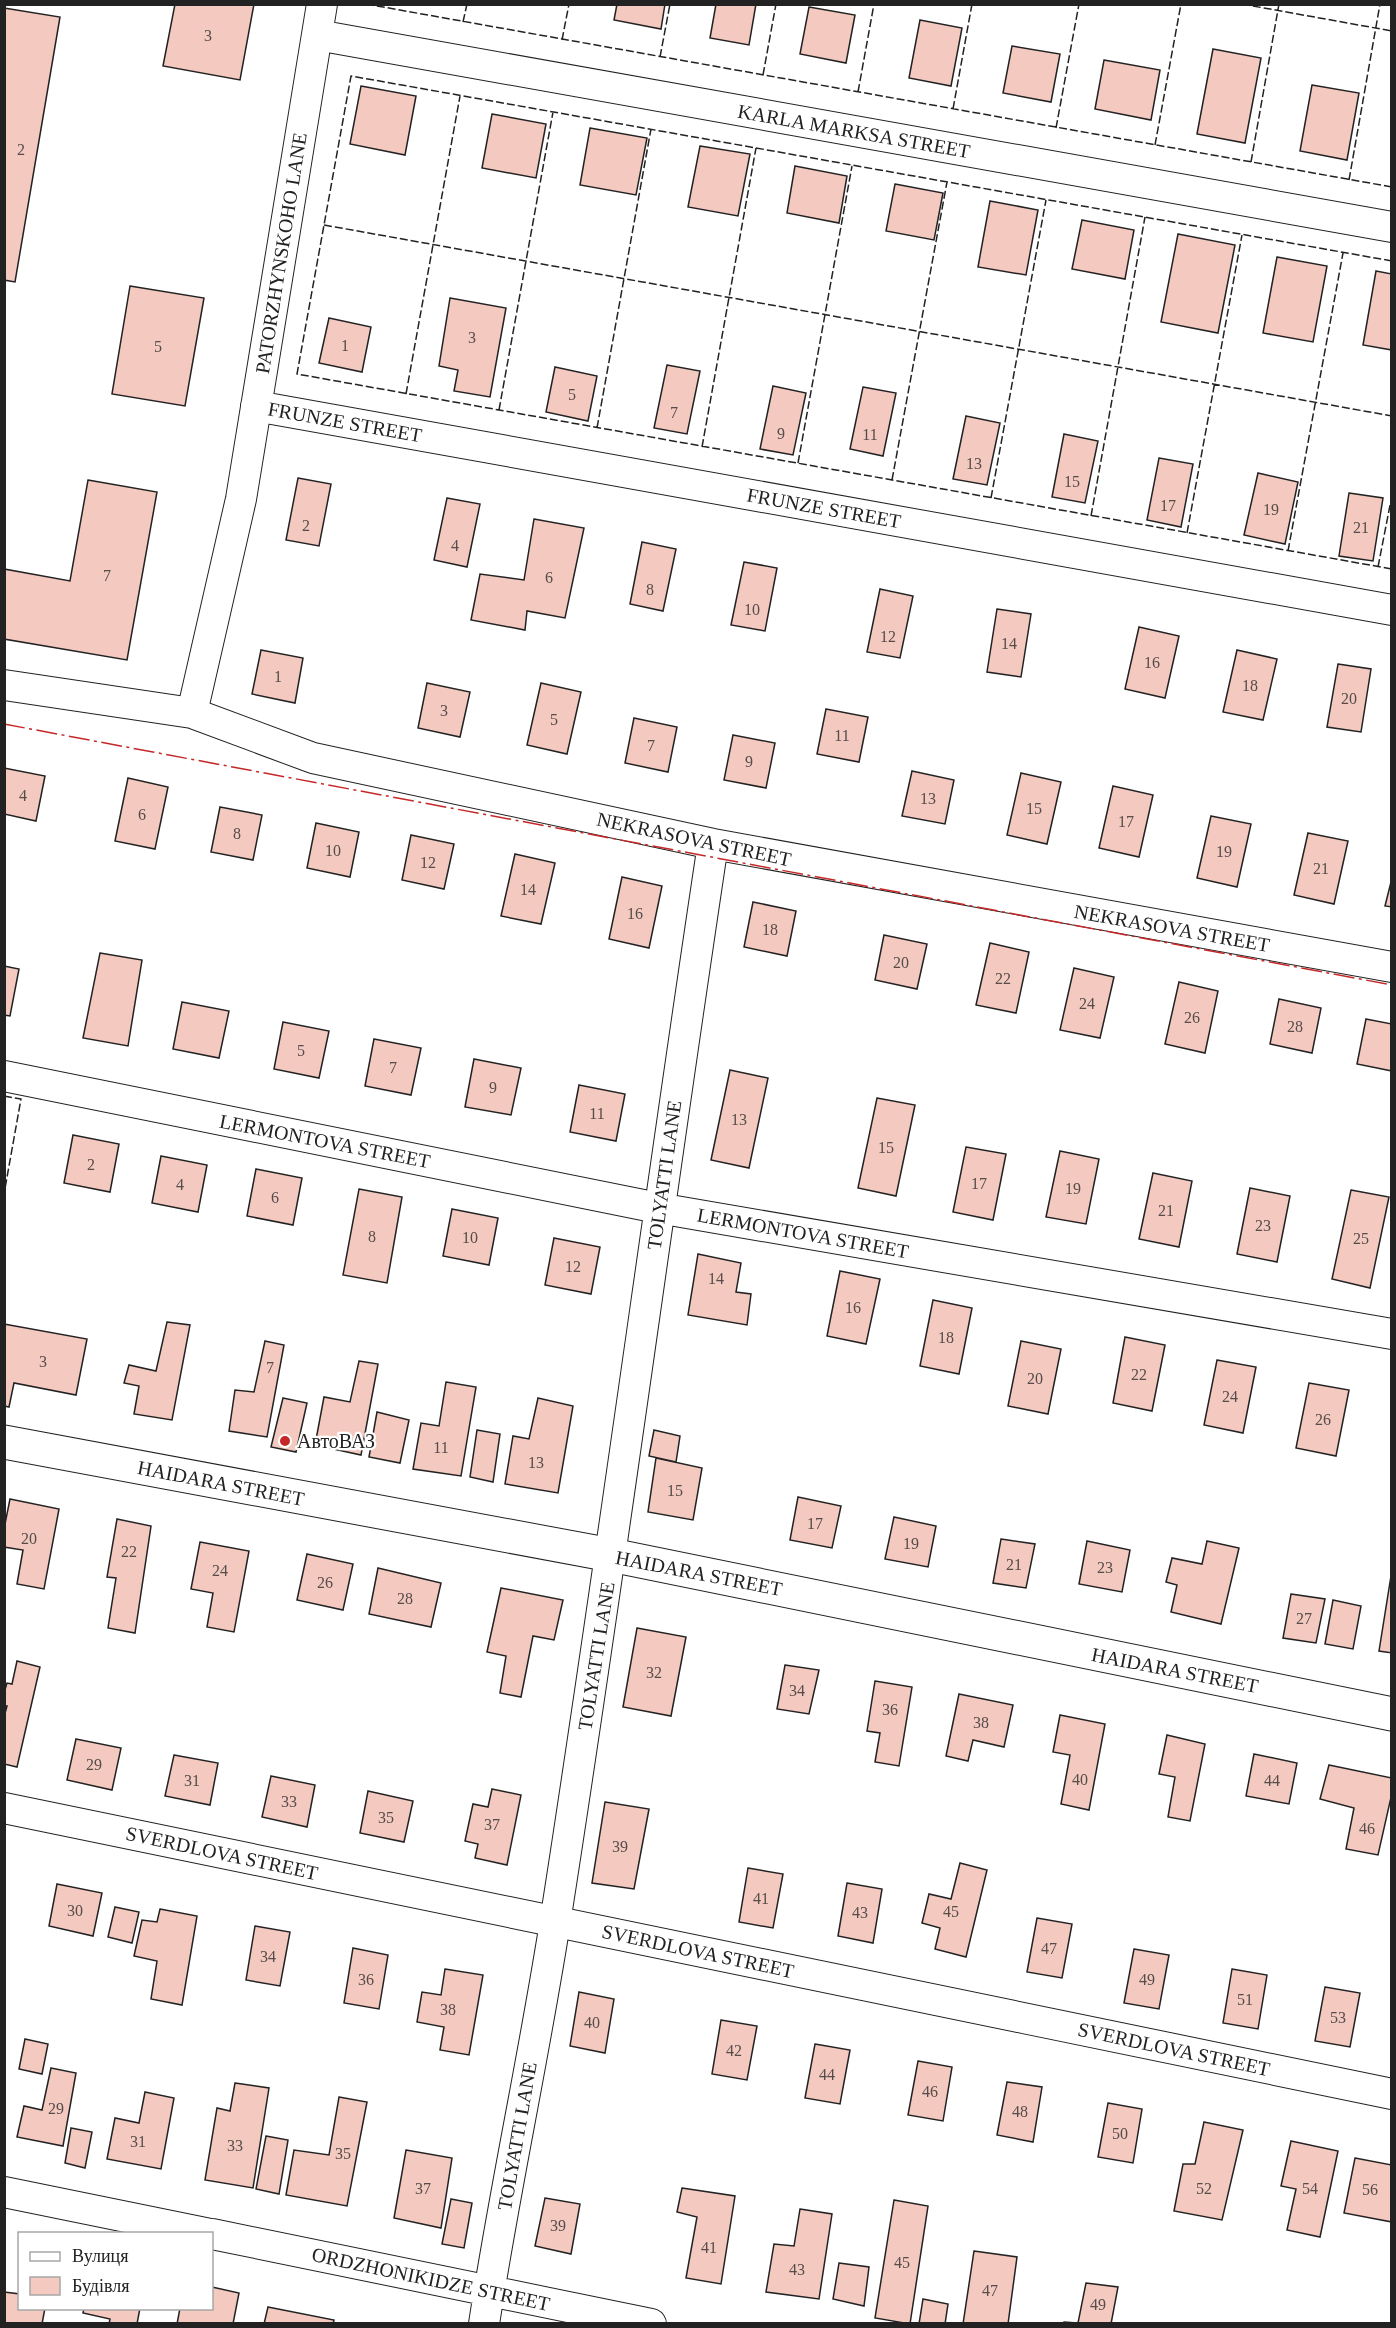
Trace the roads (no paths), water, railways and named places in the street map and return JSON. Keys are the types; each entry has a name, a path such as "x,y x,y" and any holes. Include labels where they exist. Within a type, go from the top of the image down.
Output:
{"street":[{"name":"PATORZHYNSKOHO LANE","path":"192,713 241,498 322,4"},
{"name":"KARLA MARKSA STREET","path":"317,35 1392,227"},
{"name":"FRUNZE STREET","path":"256,406 1392,610"},
{"name":"NEKRASOVA STREET","path":"4,685 192,713 313,758 713,844 1392,968"},
{"name":"TOLYATTI LANE","path":"484,2324 555,1921 611,1555 658,1208 713,844"},
{"name":"LERMONTOVA STREET","path":"4,1076 658,1208 1392,1334"},
{"name":"HAIDARA STREET","path":"4,1442 611,1555 1392,1714"},
{"name":"SVERDLOVA STREET","path":"4,1808 1392,2094"},
{"name":"ORDZHONIKIDZE STREET","path":"4,2192 201,2232"},
{"name":"ORDZHONIKIDZE STREET","path":"213,2234 651,2324"}],"place":[{"name":"АвтоВАЗ","path":"285,1441"}]}
